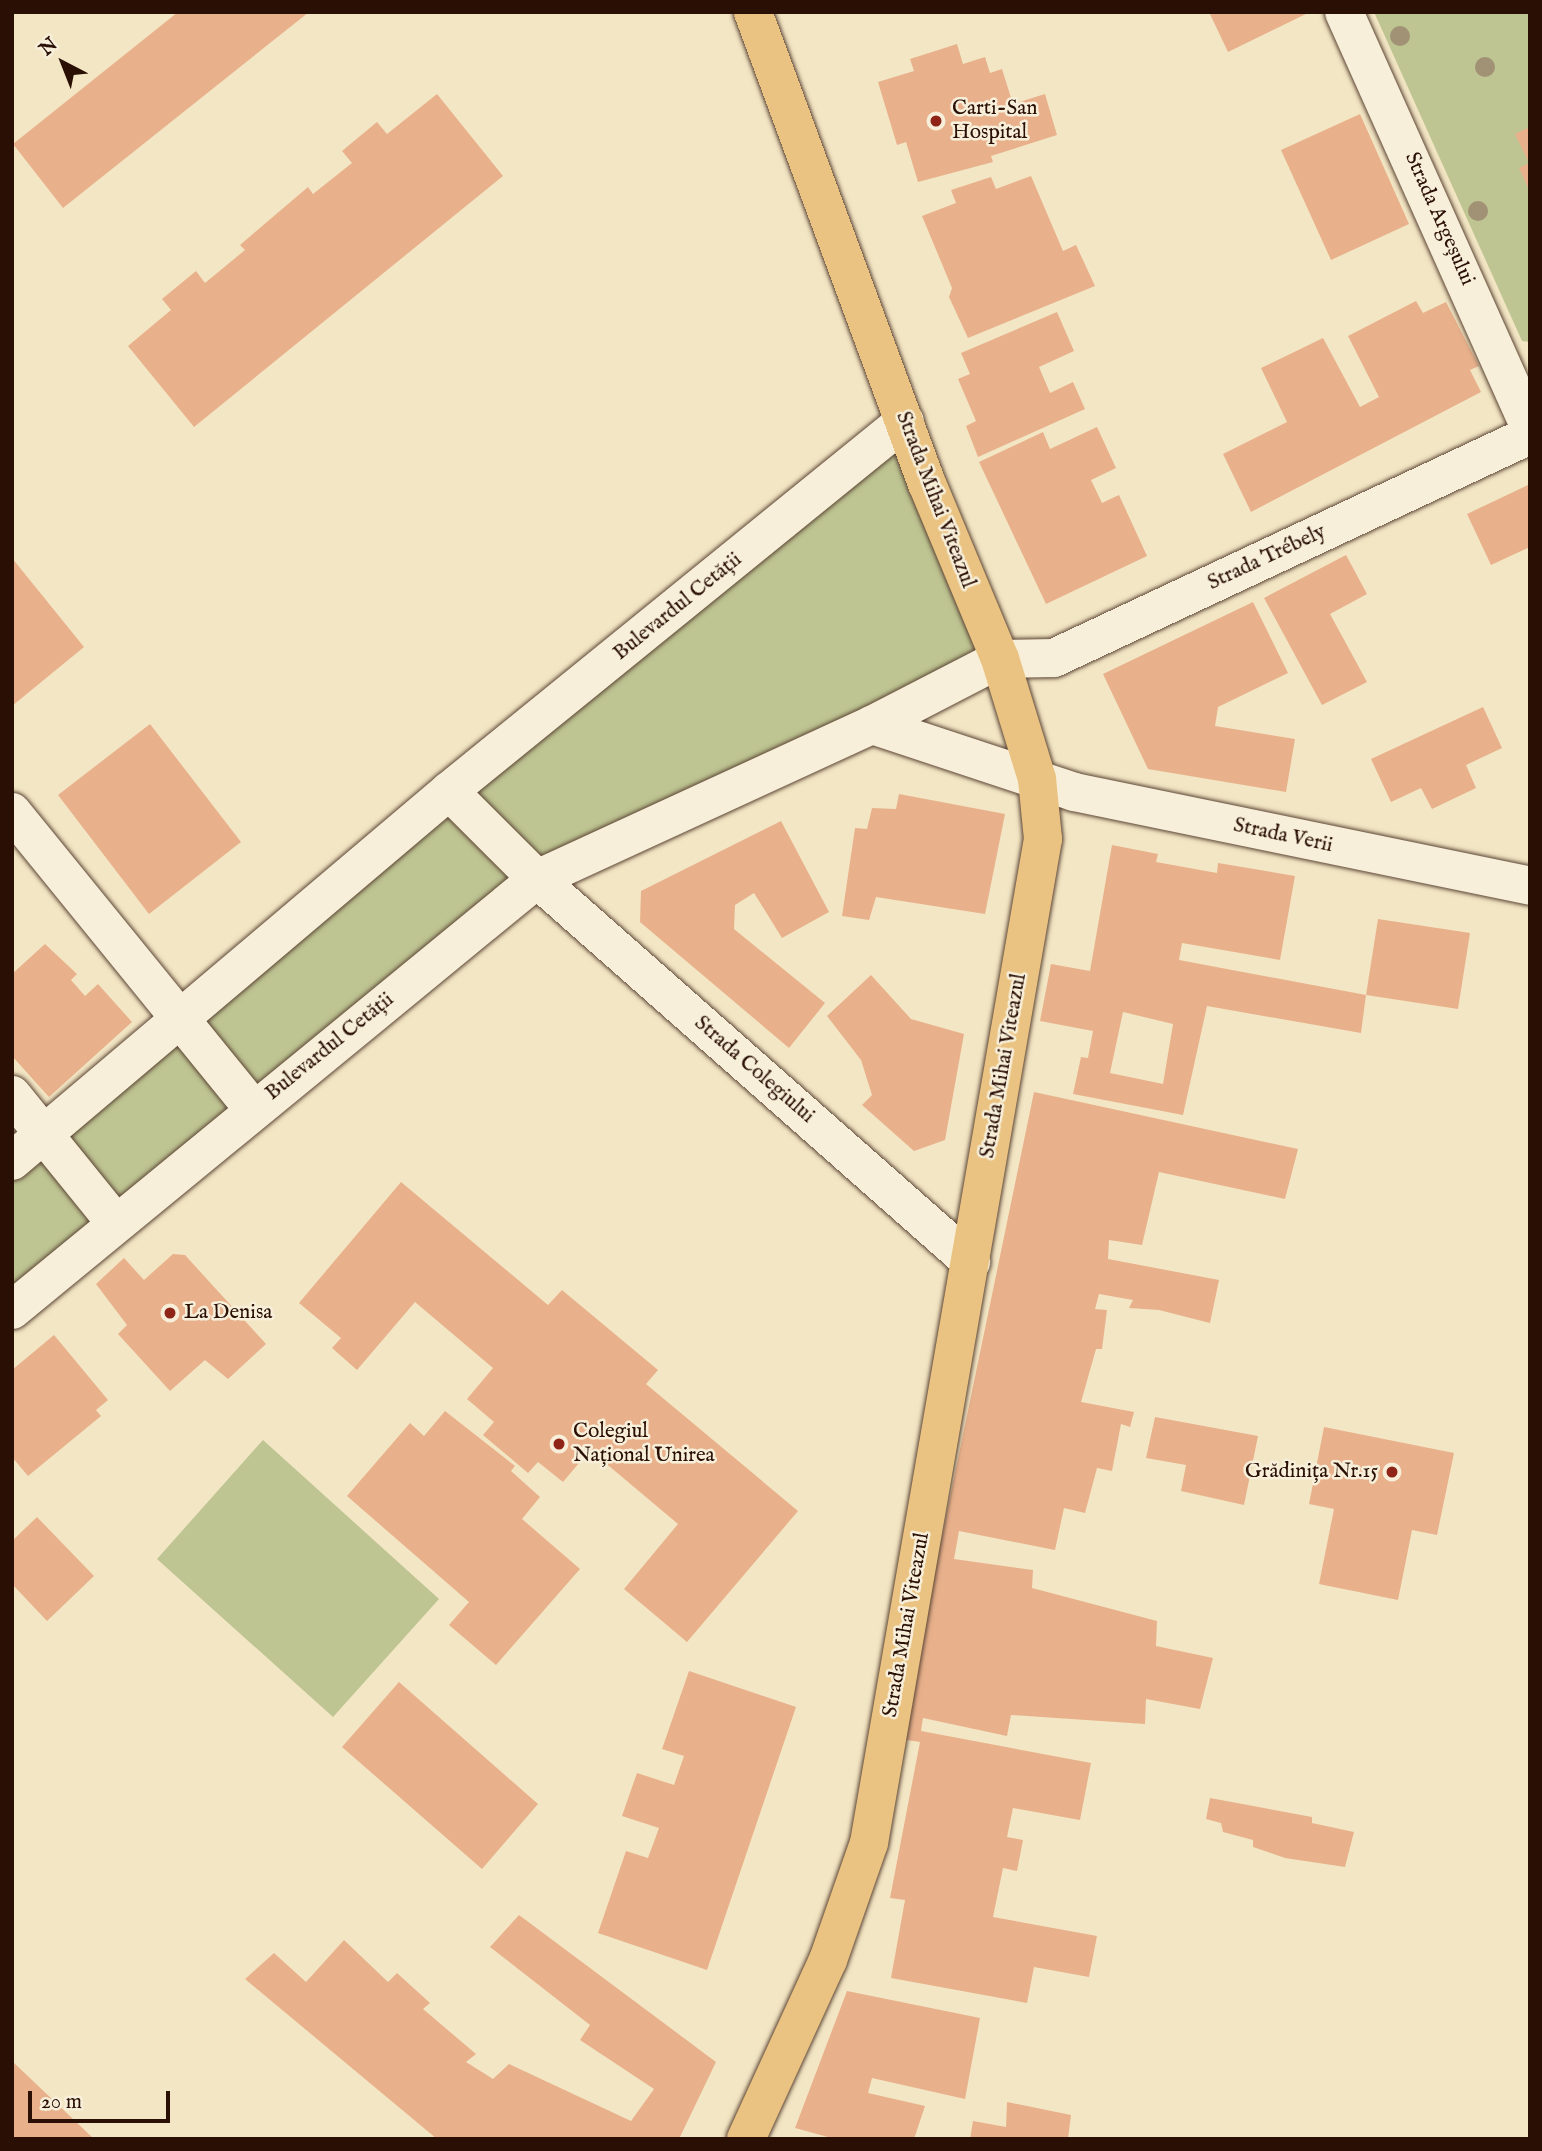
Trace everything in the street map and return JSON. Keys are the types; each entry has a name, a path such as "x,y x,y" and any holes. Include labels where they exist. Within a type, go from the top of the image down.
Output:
{"main road":[{"name":"Strada Mihai Viteazul","path":"746,2139 828,1960 869,1843 1043,839 1037,779 1000,659 905,421 753,12"}],"street":[{"name":"Strada Argeșului","path":"1344,12 1530,428"},
{"name":"Bulevardul Cetății","path":"12,1161 449,791 905,421"},
{"name":"Strada Trébely","path":"1000,659 1054,658 1530,435"},
{"name":"Bulevardul Cetății","path":"12,1310 253,1109 537,879 873,725 1000,659"},
{"path":"873,725 1037,779"},
{"name":"Strada Verii","path":"1037,779 1092,796 1530,886"},
{"path":"449,791 537,879"},
{"path":"12,812 181,1019"},
{"name":"Strada Colegiului","path":"537,879 971,1262"},
{"name":"Bulevardul Cetății","path":"181,1019 253,1109"},
{"path":"12,1095 115,1223"}],"green space":[{"path":"1374,12 1530,12 1530,342 1522,341"},
{"path":"905,421 1000,659 537,879 12,1310 12,1161"},
{"path":"263,1440 439,1599 333,1717 157,1559"}],"building":[{"path":"178,12 309,12 63,208 13,144"},
{"path":"1209,12 1310,12 1228,52"},
{"path":"957,44 963,64 985,57 990,73 1002,69 1013,104 1045,94 1057,135 991,156 993,162 918,182 906,142 897,145 878,82 914,71 910,59"},
{"path":"437,94 503,176 194,427 128,346 171,310 162,299 196,271 205,283 245,250 240,245 308,187 313,194 352,163 342,151 377,122 387,134"},
{"path":"1360,114 1409,224 1331,260 1281,150"},
{"path":"1530,127 1530,192 1519,168 1529,163 1515,134"},
{"path":"1031,176 1063,251 1076,245 1095,286 968,338 949,297 952,288 922,216 956,203 951,190 991,177 996,189"},
{"path":"1416,301 1423,313 1446,302 1479,366 1470,370 1481,392 1251,512 1223,454 1287,422 1261,368 1323,338 1360,407 1379,397 1348,336"},
{"path":"1057,312 1074,351 1039,367 1050,393 1073,382 1085,409 978,457 966,426 976,421 958,379 970,374 961,353"},
{"path":"1097,427 1116,468 1091,480 1102,503 1119,495 1147,556 1046,604 979,462 1043,432 1050,449"},
{"path":"1530,484 1530,547 1491,565 1467,514"},
{"path":"1346,555 1367,594 1330,614 1367,682 1322,705 1264,598"},
{"path":"12,558 84,647 12,706"},
{"path":"1253,602 1288,673 1218,707 1215,726 1295,739 1286,792 1148,769 1103,674"},
{"path":"1483,707 1502,748 1466,765 1476,788 1432,809 1421,788 1391,802 1371,759"},
{"path":"150,724 241,842 149,914 58,795"},
{"path":"899,794 1005,814 985,914 876,897 869,920 842,916 855,828 867,829 872,808 896,809"},
{"path":"781,821 829,912 782,938 754,893 735,905 734,929 825,1003 789,1048 640,922 641,891"},
{"path":"1112,845 1158,854 1156,862 1217,873 1218,863 1295,876 1280,960 1182,943 1179,960 1366,995 1361,1033 1207,1006 1183,1115 1073,1094 1081,1057 1088,1058 1093,1031 1040,1021 1051,964 1090,971","holes":["1123,1012 1173,1024 1163,1084 1110,1073"]},
{"path":"1378,919 1470,933 1458,1009 1366,995"},
{"path":"45,944 77,974 71,980 85,996 98,984 132,1022 49,1097 12,1056 12,974"},
{"path":"871,975 911,1019 964,1034 945,1140 914,1151 862,1105 872,1095 861,1060 827,1016"},
{"path":"1034,1092 1298,1149 1285,1199 1159,1172 1142,1245 1109,1240 1108,1259 1219,1280 1210,1323 1159,1310 1129,1308 1133,1300 1099,1294 1095,1309 1107,1310 1102,1349 1096,1349 1081,1402 1134,1412 1130,1427 1121,1424 1112,1471 1097,1468 1085,1513 1064,1508 1055,1550 959,1531 954,1559 1033,1570 1032,1588 1157,1621 1156,1646 1213,1658 1200,1709 1146,1699 1145,1724 1011,1715 1007,1736 923,1718 921,1731 1091,1763 1080,1820 1013,1808 1007,1837 1023,1840 1017,1871 1003,1868 993,1917 1097,1936 1089,1977 1034,1967 1027,2003 891,1978 905,1900 890,1898 920,1742 900,1739"},
{"path":"401,1182 548,1305 562,1290 658,1370 646,1384 798,1511 687,1642 624,1589 678,1524 590,1450 563,1482 538,1462 528,1473 483,1435 494,1422 467,1399 493,1368 415,1302 357,1370 332,1348 341,1338 299,1303"},
{"path":"173,1254 185,1255 266,1344 228,1379 205,1360 170,1391 118,1334 127,1325 96,1284 124,1258 144,1280"},
{"path":"54,1335 108,1400 96,1410 101,1416 28,1476 12,1457 12,1370"},
{"path":"445,1411 515,1466 511,1471 540,1497 522,1519 580,1569 496,1665 449,1625 469,1602 347,1496 410,1423 424,1436"},
{"path":"1155,1417 1258,1436 1244,1505 1181,1491 1186,1465 1146,1458"},
{"path":"1324,1427 1454,1453 1437,1535 1412,1530 1398,1600 1319,1584 1334,1509 1309,1504"},
{"path":"37,1517 94,1576 47,1621 12,1584 12,1541"},
{"path":"689,1671 796,1707 707,1970 598,1933 626,1851 648,1858 659,1828 622,1816 637,1773 674,1785 684,1756 662,1749"},
{"path":"399,1682 538,1804 482,1869 342,1747"},
{"path":"1210,1798 1312,1817 1312,1823 1354,1832 1345,1867 1285,1858 1253,1847 1253,1840 1223,1832 1221,1823 1206,1819"},
{"path":"519,1915 716,2062 679,2139 437,2139 245,1979 274,1953 306,1982 344,1940 388,1982 397,1973 430,2003 423,2009 476,2054 466,2062 493,2079 509,2064 631,2121 654,2089 580,2040 590,2025 490,1947"},
{"path":"847,1991 980,2018 965,2099 872,2078 868,2093 925,2106 914,2139 835,2139 795,2128"},
{"path":"12,2061 94,2139 12,2139"},
{"path":"1007,2102 1071,2115 1068,2139 970,2139 973,2121 1006,2127"}],"place":[{"name":"Carti-San Hospital","path":"936,121"},
{"name":"La Denisa","path":"170,1313"},
{"name":"Colegiul Național Unirea","path":"559,1444"},
{"name":"Grădinița Nr.15","path":"1392,1472"}]}
